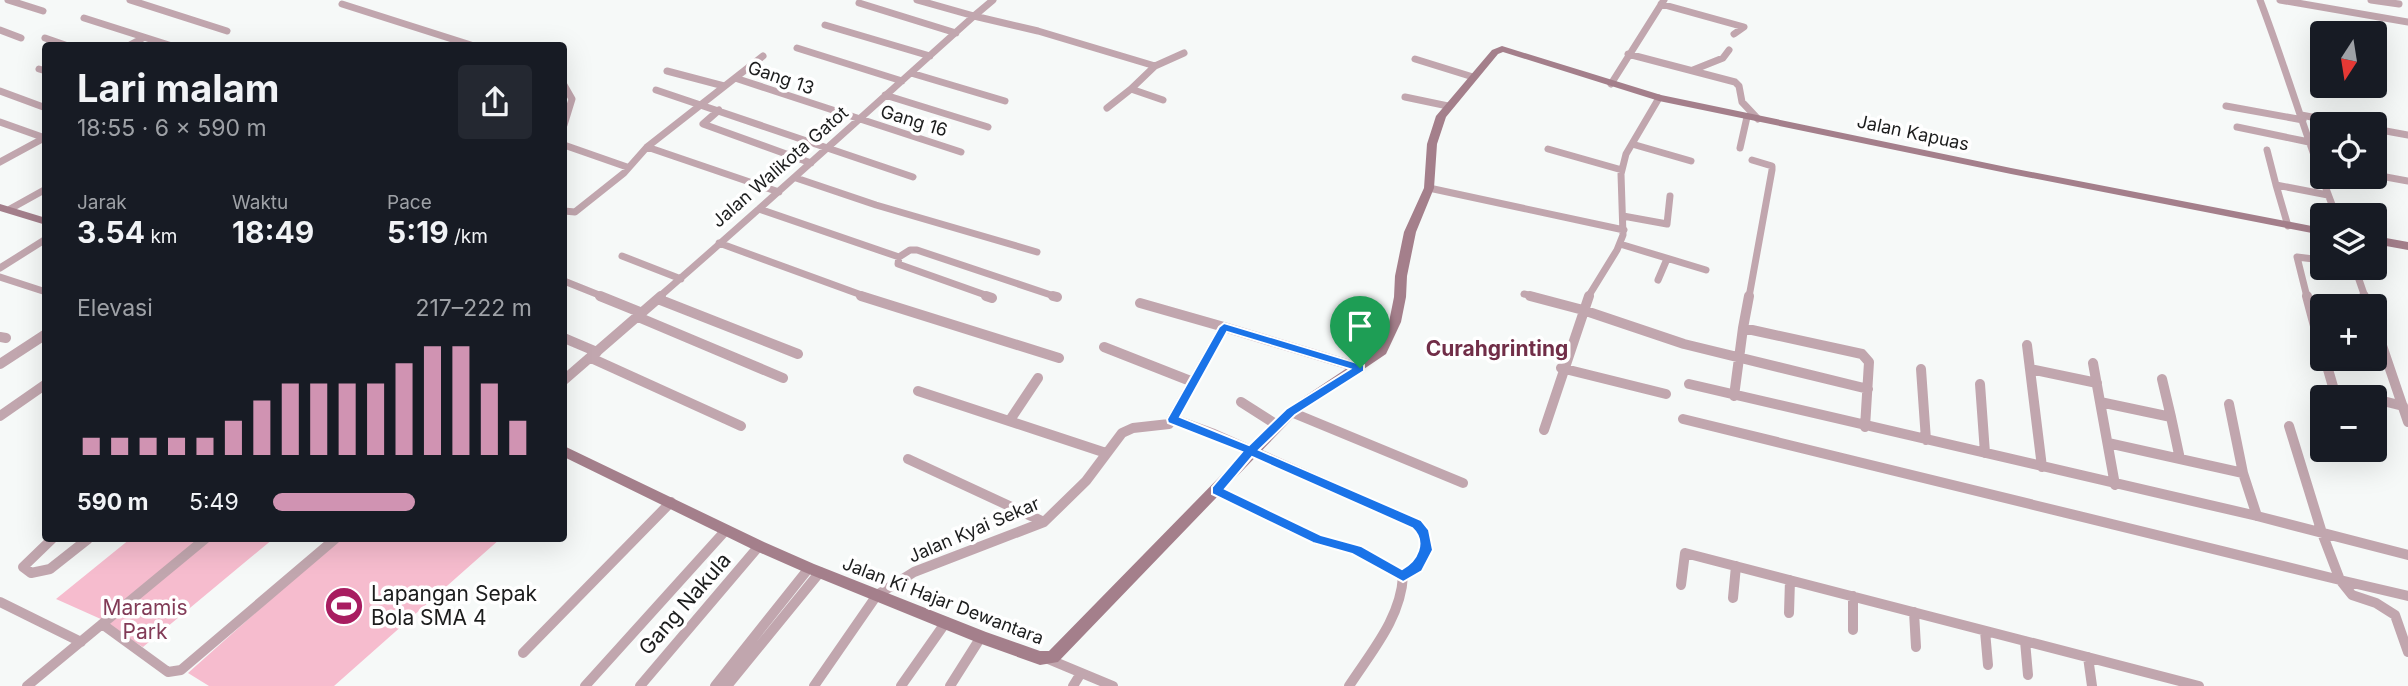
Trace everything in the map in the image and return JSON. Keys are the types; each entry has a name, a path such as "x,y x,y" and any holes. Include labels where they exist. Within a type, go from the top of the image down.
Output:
{"main road":[{"name":"Jalan Ki Hajar Dewantara","path":"567,452 759,547 981,637 1048,659 1073,639 1250,451 1291,412 1382,351 1389,338 1401,297 1401,276 1410,232 1429,188 1432,144 1441,116 1473,76 1495,52 1502,49"},
{"name":"Jalan Kapuas","path":"1502,49 1614,79 1659,98 2310,230"},
{"path":"5,208 42,219"},
{"path":"2387,242 2408,246"}],"street":[{"path":"8,0 43,11"},
{"path":"130,0 228,31"},
{"path":"917,0 1038,31 1155,66"},
{"name":"Jalan Walikota Gatot","path":"567,378 796,178 828,146 993,0"},
{"path":"2237,127 2309,142 2260,0"},
{"path":"2280,0 2408,22"},
{"path":"2371,0 2399,4"},
{"path":"1614,79 1662,1 1744,27 1734,34"},
{"path":"859,3 956,33"},
{"path":"342,4 461,42"},
{"path":"84,18 158,42"},
{"path":"825,25 930,56"},
{"path":"0,30 21,38"},
{"path":"45,38 56,42"},
{"path":"135,42 142,38"},
{"path":"797,48 902,81"},
{"path":"1693,70 1723,58 1729,50"},
{"path":"1108,108 1155,66 1184,52"},
{"path":"1628,54 1735,82 1739,86 1742,102 1752,116 1740,148"},
{"path":"567,211 575,212 624,173 647,147 763,56"},
{"path":"1415,59 1473,76"},
{"path":"667,71 724,86"},
{"path":"911,73 1005,101"},
{"name":"Gang 13","path":"735,78 858,120"},
{"path":"1130,89 1163,100"},
{"path":"567,90 572,99 567,115"},
{"path":"656,90 828,146 913,177"},
{"path":"0,91 42,106"},
{"path":"885,95 988,127"},
{"path":"1405,97 1448,106"},
{"path":"1544,430 1561,368 1583,310 1592,289 1610,265 1620,244 1624,230 1622,170 1632,144 1659,98"},
{"path":"2226,106 2310,119"},
{"path":"719,110 703,124 811,163"},
{"name":"Gang 16","path":"858,120 961,152"},
{"path":"0,122 42,137"},
{"path":"2387,131 2408,135"},
{"path":"0,162 42,140"},
{"path":"1632,144 1691,161"},
{"path":"567,146 627,167"},
{"path":"647,147 779,192"},
{"path":"1548,149 1622,170"},
{"path":"2267,150 2288,226"},
{"path":"1734,396 1743,328 1772,170 1772,166 1752,160"},
{"path":"2387,177 2408,181"},
{"path":"796,178 876,205 1037,252"},
{"path":"2276,185 2328,195"},
{"path":"1429,188 1624,230"},
{"path":"2326,189 2331,203"},
{"path":"5,208 42,191"},
{"path":"1623,216 1667,224 1670,196"},
{"path":"759,209 899,257"},
{"path":"0,268 42,242"},
{"path":"719,243 859,295 1059,358"},
{"path":"1620,244 1706,270"},
{"path":"992,298 898,264 899,257 910,250 917,250 1057,297"},
{"path":"622,256 681,279"},
{"path":"2310,259 2297,257 2310,307"},
{"path":"1658,279 1667,259"},
{"path":"0,277 42,291"},
{"path":"567,282 783,378"},
{"path":"1524,294 1583,310 1684,345 1868,390"},
{"path":"658,299 798,354"},
{"path":"1140,303 1360,368"},
{"path":"1224,327 1173,419 1416,524 1423,530 1427,550 1418,567 1403,576"},
{"path":"1743,328 1862,354 1869,362 1865,427"},
{"path":"0,364 42,338"},
{"path":"567,340 741,426"},
{"path":"2027,345 2042,467"},
{"path":"1104,347 1193,382"},
{"path":"2387,361 2408,422"},
{"path":"2093,363 2115,485"},
{"path":"1561,368 1666,394"},
{"path":"1921,369 1926,440"},
{"path":"2031,369 2097,383"},
{"path":"1010,420 1038,378"},
{"path":"2162,379 2180,459"},
{"path":"1689,384 2257,516 2408,555"},
{"path":"1980,384 1984,453"},
{"path":"0,416 42,387"},
{"path":"918,391 1106,453"},
{"path":"1241,402 1277,425"},
{"path":"2100,402 2171,417"},
{"path":"2387,402 2403,406"},
{"path":"2228,404 2243,472 2257,516"},
{"path":"1291,412 1463,484"},
{"name":"Jalan Kyai Sekar","path":"877,595 914,572 1044,522 1086,481 1106,453 1129,428 1164,427 1173,419"},
{"path":"1683,419 2408,596"},
{"path":"2289,426 2322,533 2340,580 2352,595 2376,603 2395,615 2408,652"},
{"path":"2108,443 2243,472"},
{"path":"908,459 1044,522"},
{"path":"1216,490 1318,540 1356,550 1403,576"},
{"path":"523,653 671,502"},
{"path":"585,686 726,530"},
{"path":"49,542 23,567 31,573 50,569 84,542"},
{"path":"27,686 201,542"},
{"path":"101,625 168,672 181,670 331,542"},
{"name":"Gang Nakula","path":"640,686 759,547"},
{"path":"1681,585 1685,553 2088,657 2162,681 2199,686"},
{"path":"1733,598 1736,566"},
{"path":"715,686 815,570"},
{"path":"1349,686 1394,614 1404,586 1403,576"},
{"path":"1789,613 1790,580"},
{"path":"814,686 877,595"},
{"path":"1853,596 1853,630"},
{"path":"0,602 81,642"},
{"path":"1914,612 1916,647"},
{"path":"901,686 946,622"},
{"path":"1985,631 1988,665"},
{"path":"950,686 981,637"},
{"path":"727,686 758,639"},
{"path":"2025,641 2028,675"},
{"path":"2088,657 2092,686"},
{"path":"1048,659 1113,686"},
{"path":"1073,686 1081,673"}],"green space":[{"name":"Maramis Park","path":"126,542 197,542 103,620 56,599"},
{"name":"Maramis Park","path":"207,542 269,542 143,647 106,625"},
{"name":"Lapangan Sepak Bola SMA 4","path":"335,542 497,542 334,686 209,686 188,673"}],"place":[{"name":"Lapangan Sepak Bola SMA 4","path":"344,606"}],"district":[{"name":"Curahgrinting","path":"1497,349"}],"route":[{"path":"1360,368 1224,327 1173,419 1214,434 1250,451 1416,524 1423,530 1427,550 1418,567 1403,576 1356,550 1318,540 1216,490 1250,451 1291,412 1360,368"}]}
